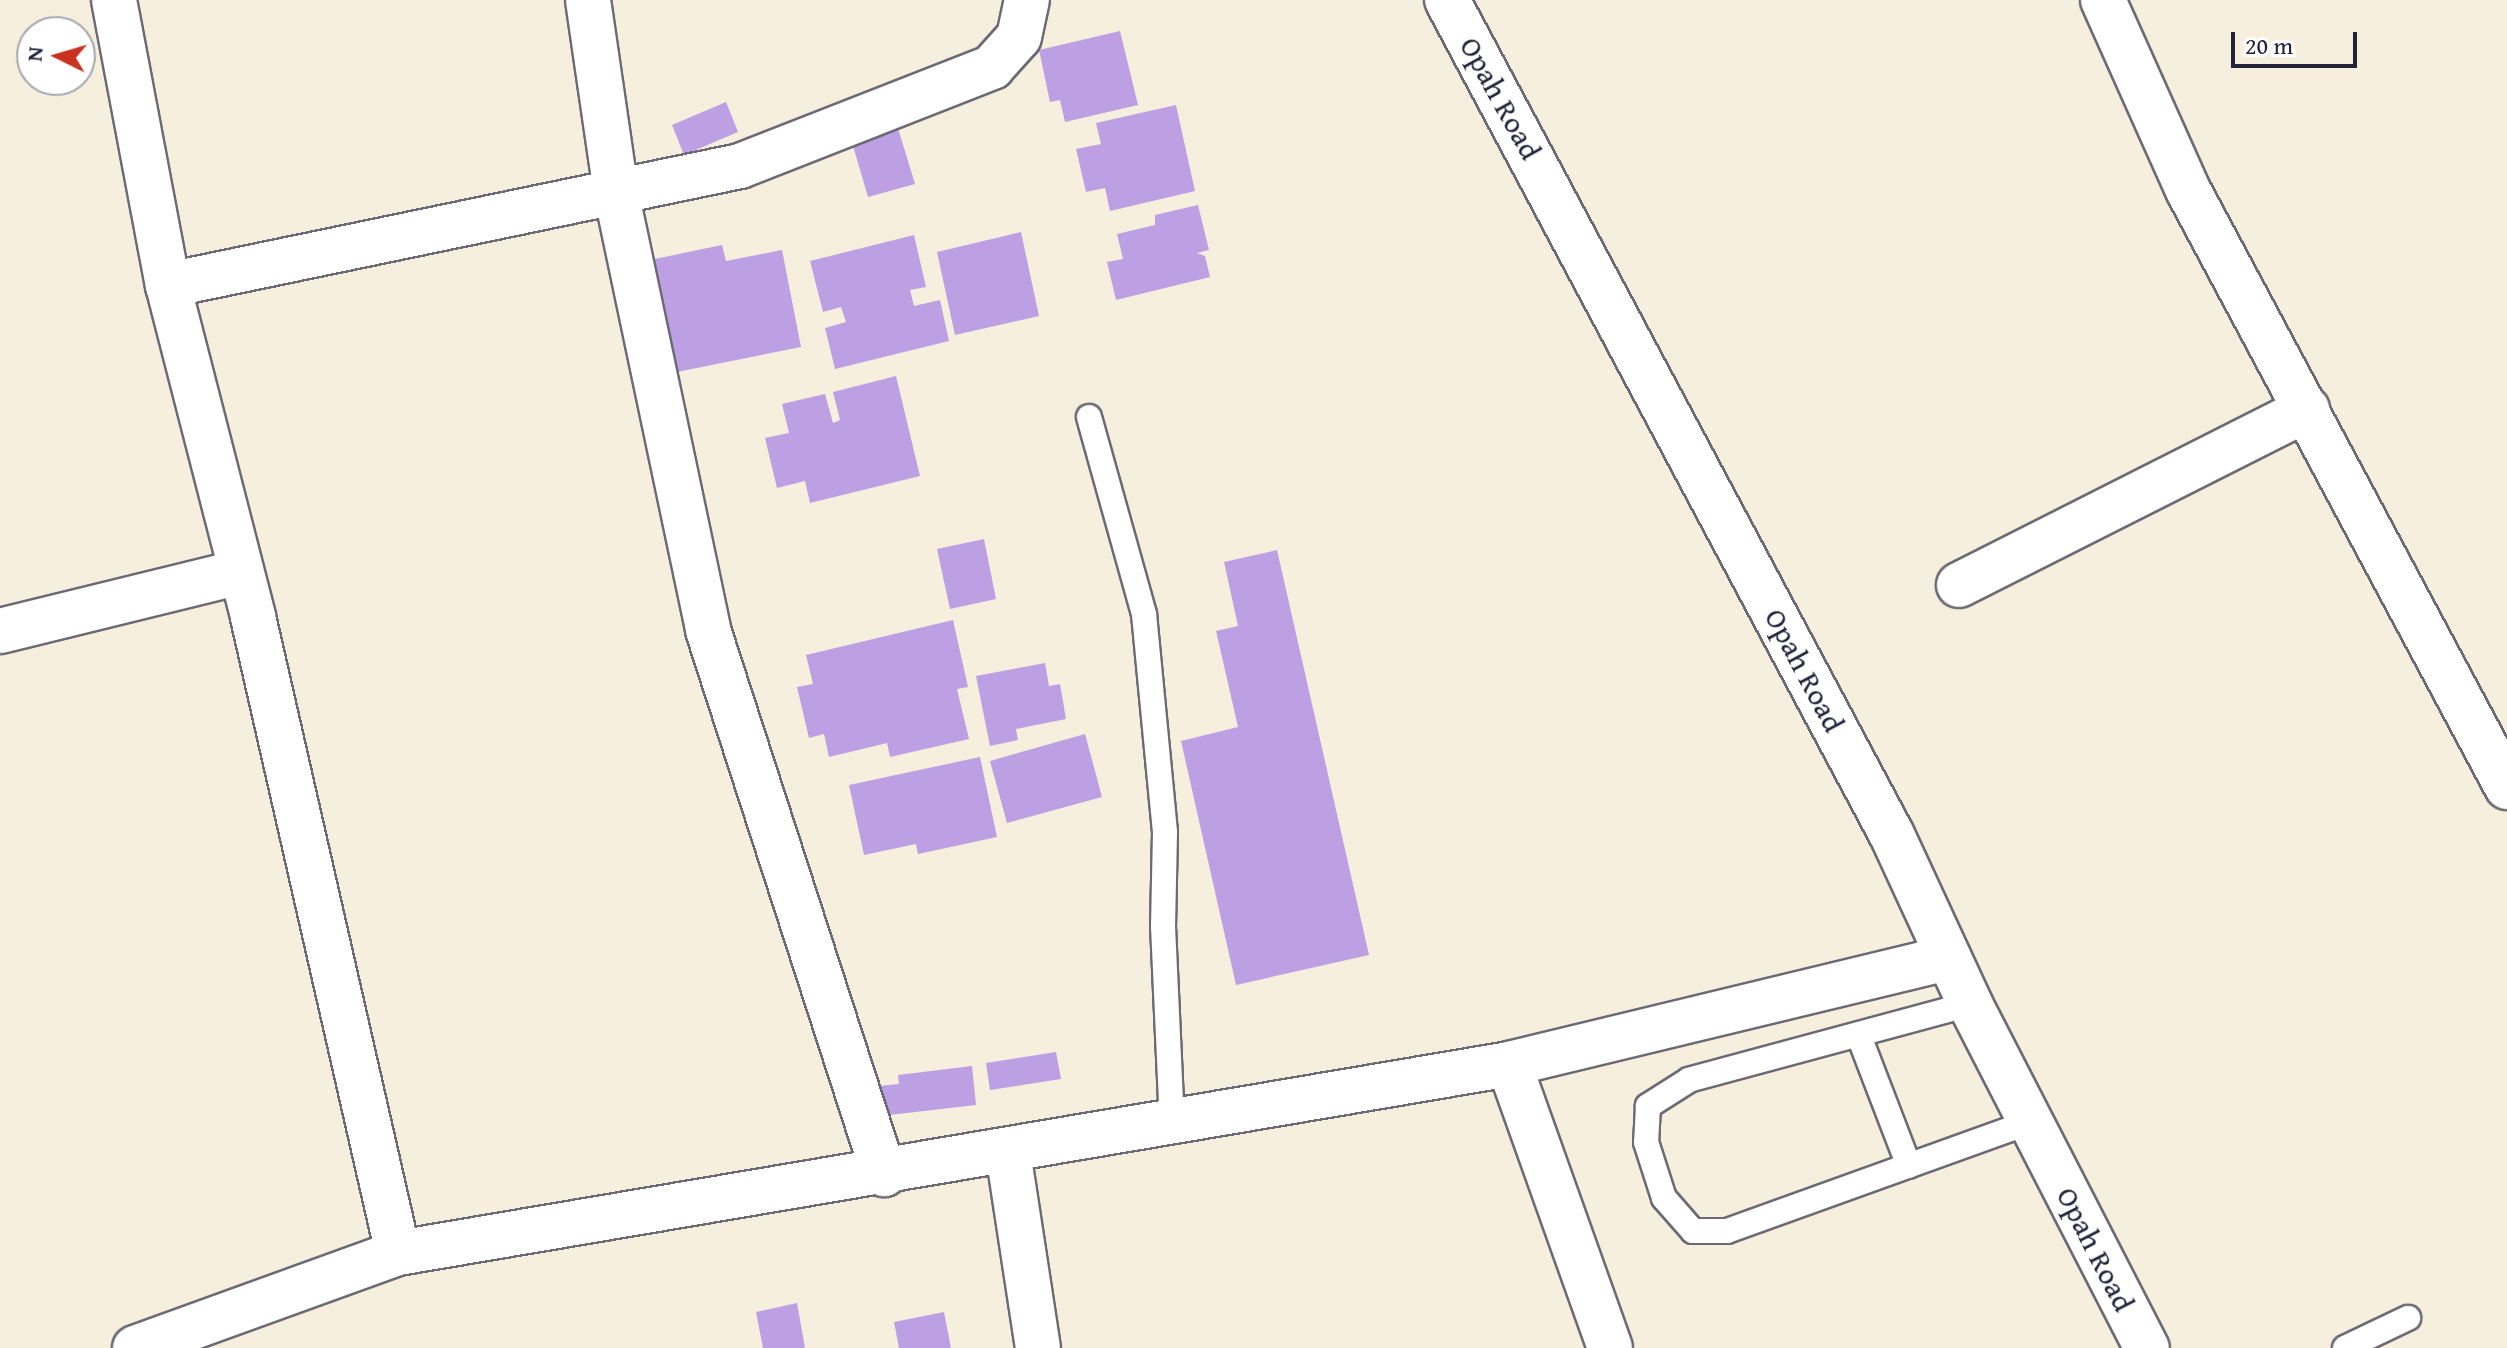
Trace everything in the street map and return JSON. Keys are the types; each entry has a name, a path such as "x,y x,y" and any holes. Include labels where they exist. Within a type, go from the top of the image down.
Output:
{"street":[{"path":"114,0 168,285 241,572 398,1253"},
{"path":"588,0 616,192 708,630 884,1174"},
{"path":"168,285 740,166 992,67 1019,37 1027,0"},
{"name":"Opah Road","path":"1447,0 1884,821 1970,1004 2147,1348"},
{"path":"2103,0 2188,190 2507,787"},
{"path":"1959,585 2307,409"},
{"path":"0,631 241,572"},
{"path":"135,1348 248,1330 398,1253 884,1174 1509,1064 1948,958"},
{"path":"1509,1064 1610,1348"},
{"path":"1008,1152 1038,1348"}],"lane":[{"path":"1089,417 1144,614 1165,832 1163,926 1172,1121"},
{"path":"1970,1004 1689,1080 1648,1106 1646,1142 1664,1198 1693,1231 1727,1231 2030,1122"},
{"path":"1859,1036 1909,1166"},
{"path":"2345,1348 2408,1318"}],"building":[{"path":"1120,31 1138,105 1065,122 1060,100 1050,102 1039,50"},
{"path":"726,102 738,132 684,155 672,125"},
{"path":"1176,105 1195,191 1110,211 1105,188 1086,192 1076,149 1101,144 1096,123"},
{"path":"897,125 915,184 868,197 851,139"},
{"path":"1198,205 1209,250 1197,253 1205,256 1210,277 1116,300 1107,262 1123,259 1117,234 1155,225 1155,215"},
{"path":"1021,232 1039,316 955,335 937,252"},
{"path":"914,235 926,287 910,290 914,306 940,300 949,341 835,369 825,328 846,322 841,307 823,312 810,261"},
{"path":"722,245 726,261 782,250 801,347 667,374 645,261"},
{"path":"896,376 920,476 810,503 805,481 777,488 765,438 789,433 782,404 825,394 833,423 840,420 833,392"},
{"path":"984,539 996,599 950,609 937,549"},
{"path":"1277,550 1369,955 1236,985 1181,741 1238,727 1216,631 1238,626 1224,562"},
{"path":"953,620 968,687 957,689 969,739 890,757 887,743 829,757 824,734 809,738 797,687 813,684 806,655"},
{"path":"1045,663 1049,686 1060,684 1066,719 1016,729 1018,740 990,746 976,676"},
{"path":"1085,734 1102,797 1007,823 990,761"},
{"path":"980,757 997,837 918,854 916,844 864,855 849,785"},
{"path":"1056,1052 1061,1079 990,1090 986,1063"},
{"path":"972,1066 976,1105 881,1116 878,1086 899,1084 898,1075"},
{"path":"797,1303 805,1348 763,1348 756,1312"},
{"path":"944,1312 951,1348 899,1348 894,1322"}]}
